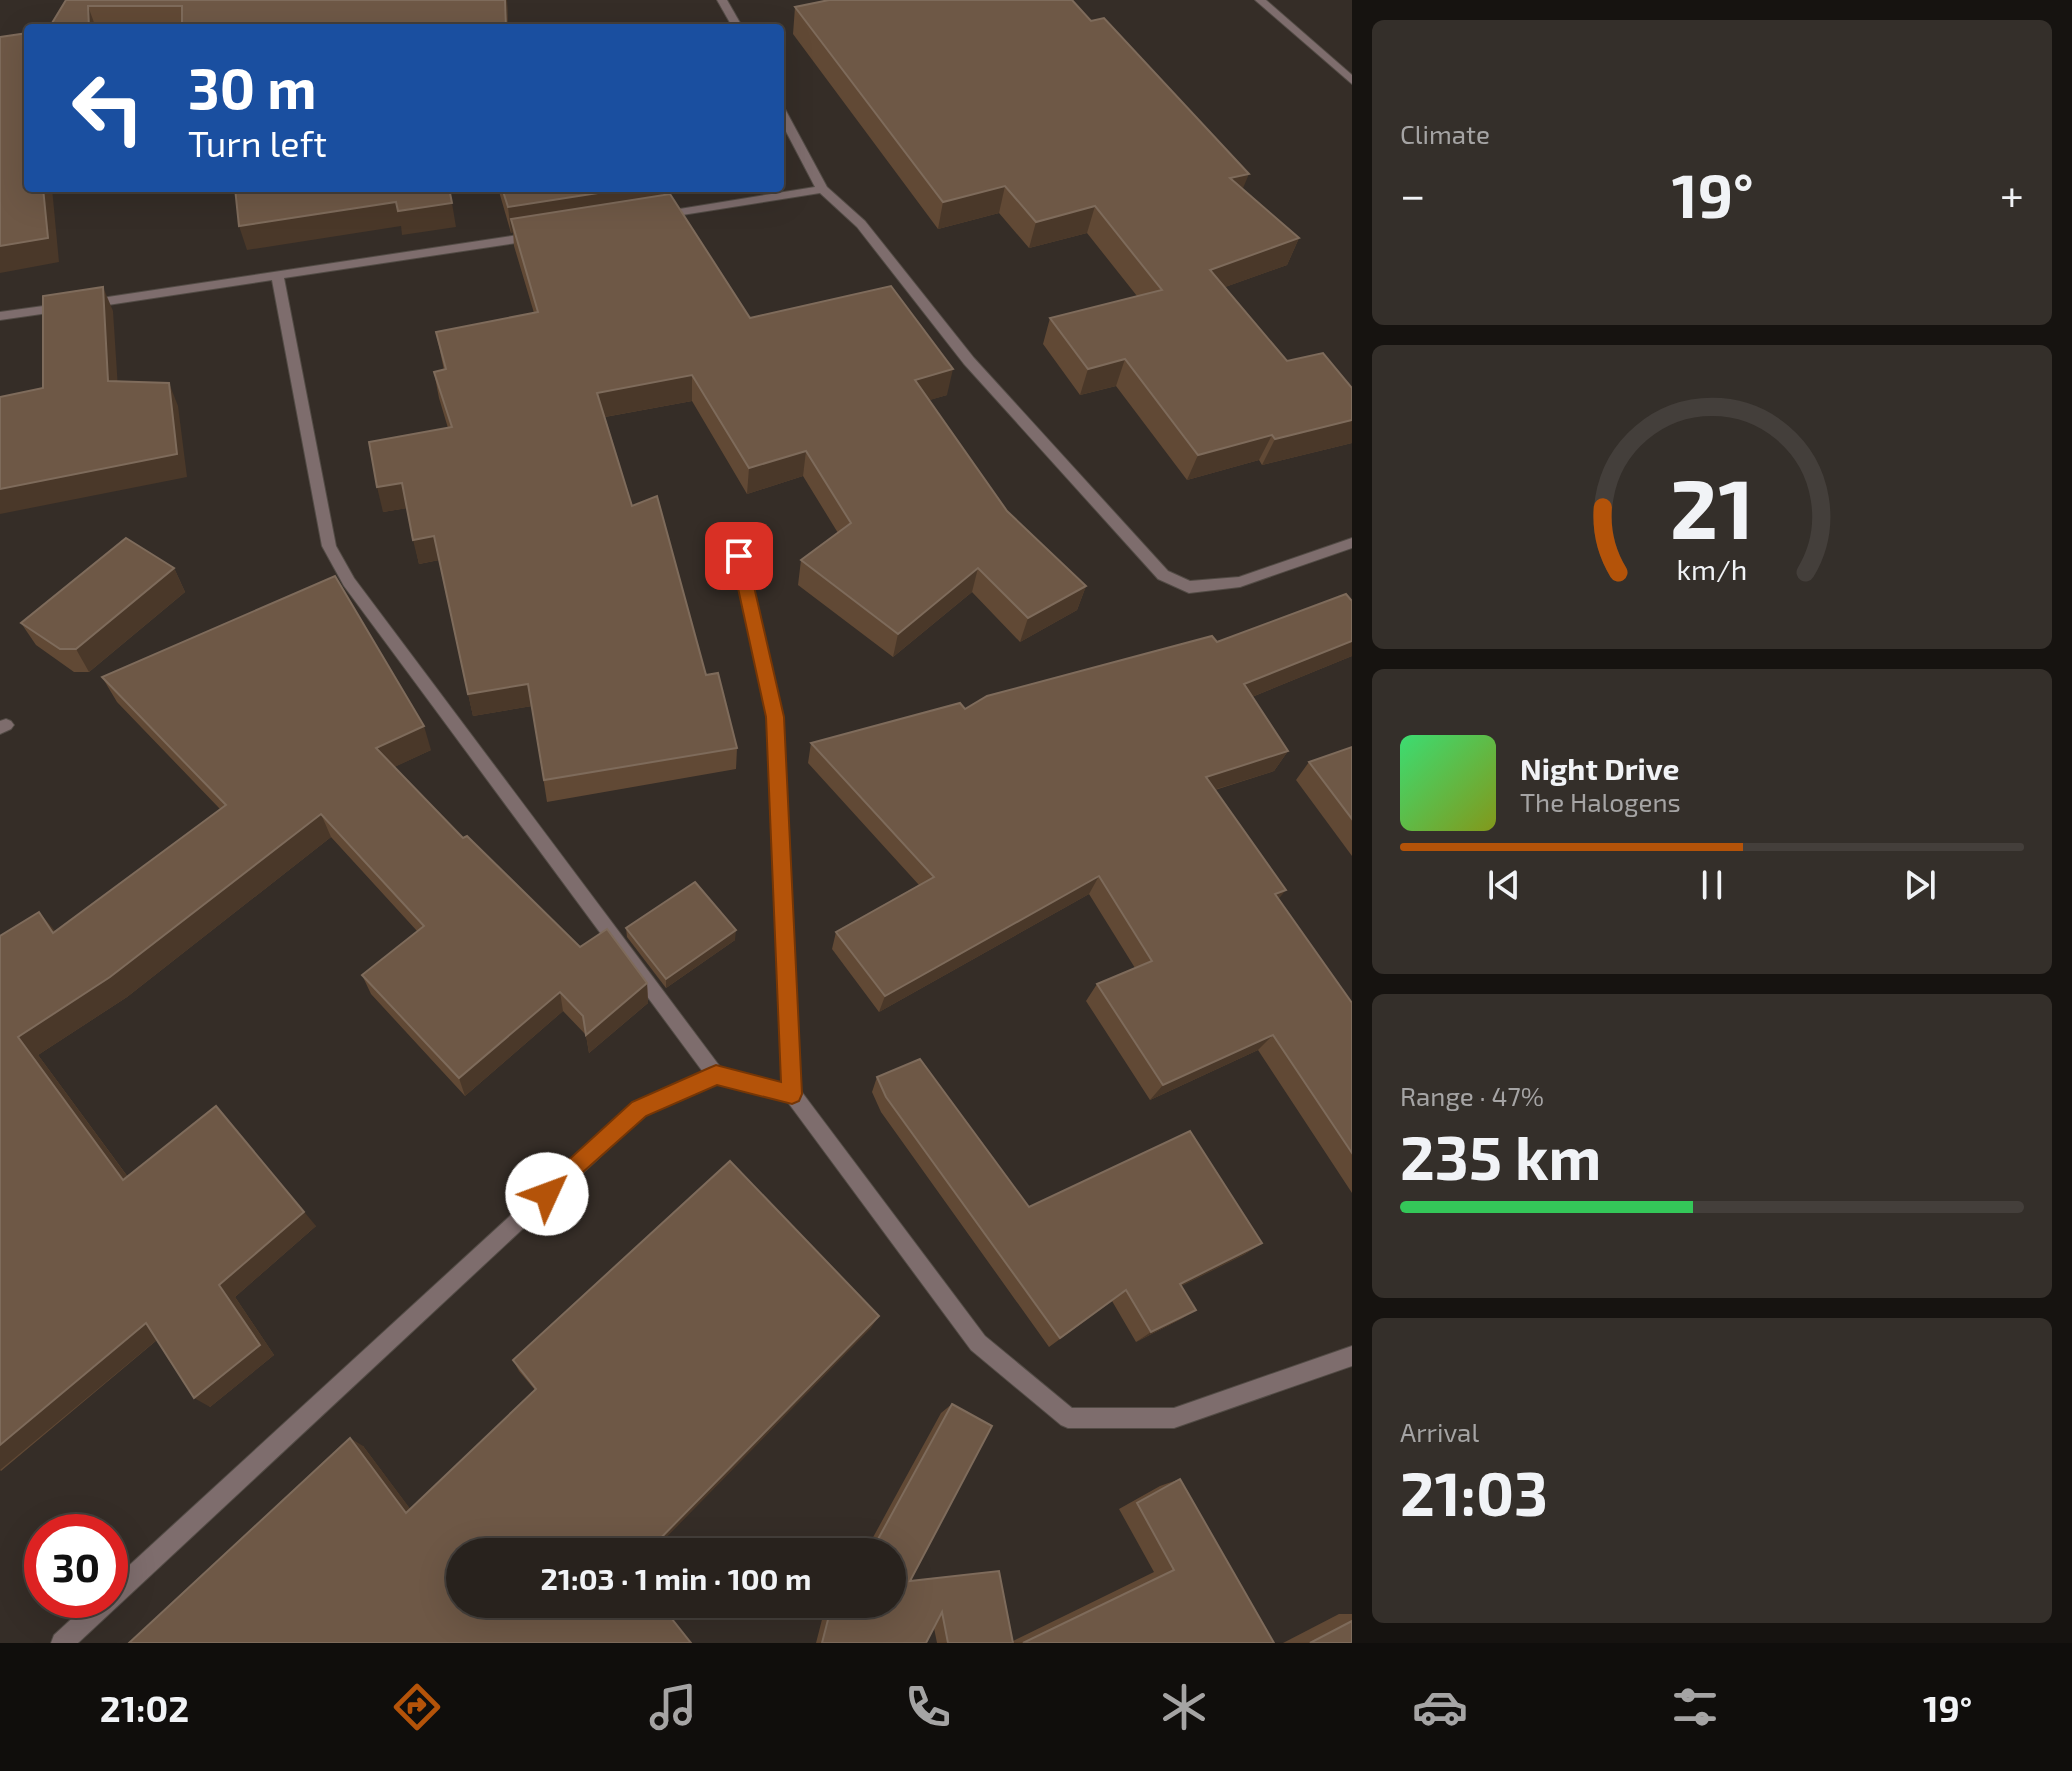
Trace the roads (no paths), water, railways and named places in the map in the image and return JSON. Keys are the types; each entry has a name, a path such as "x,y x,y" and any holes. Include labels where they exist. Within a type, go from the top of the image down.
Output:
{"street":[{"path":"722,0 736,24"},
{"path":"1260,0 1352,81"},
{"path":"784,117 822,189 861,224 969,361 1163,575 1189,587 1240,582 1352,543"},
{"path":"642,219 822,189"},
{"path":"0,316 551,234"},
{"path":"278,277 329,546 349,582 716,1075"},
{"path":"739,556 775,717 792,1094 978,1343 1068,1418 1174,1418 1352,1356"},
{"path":"128,1581 639,1109 716,1075 792,1094"},
{"path":"62,1643 89,1618"}]}
